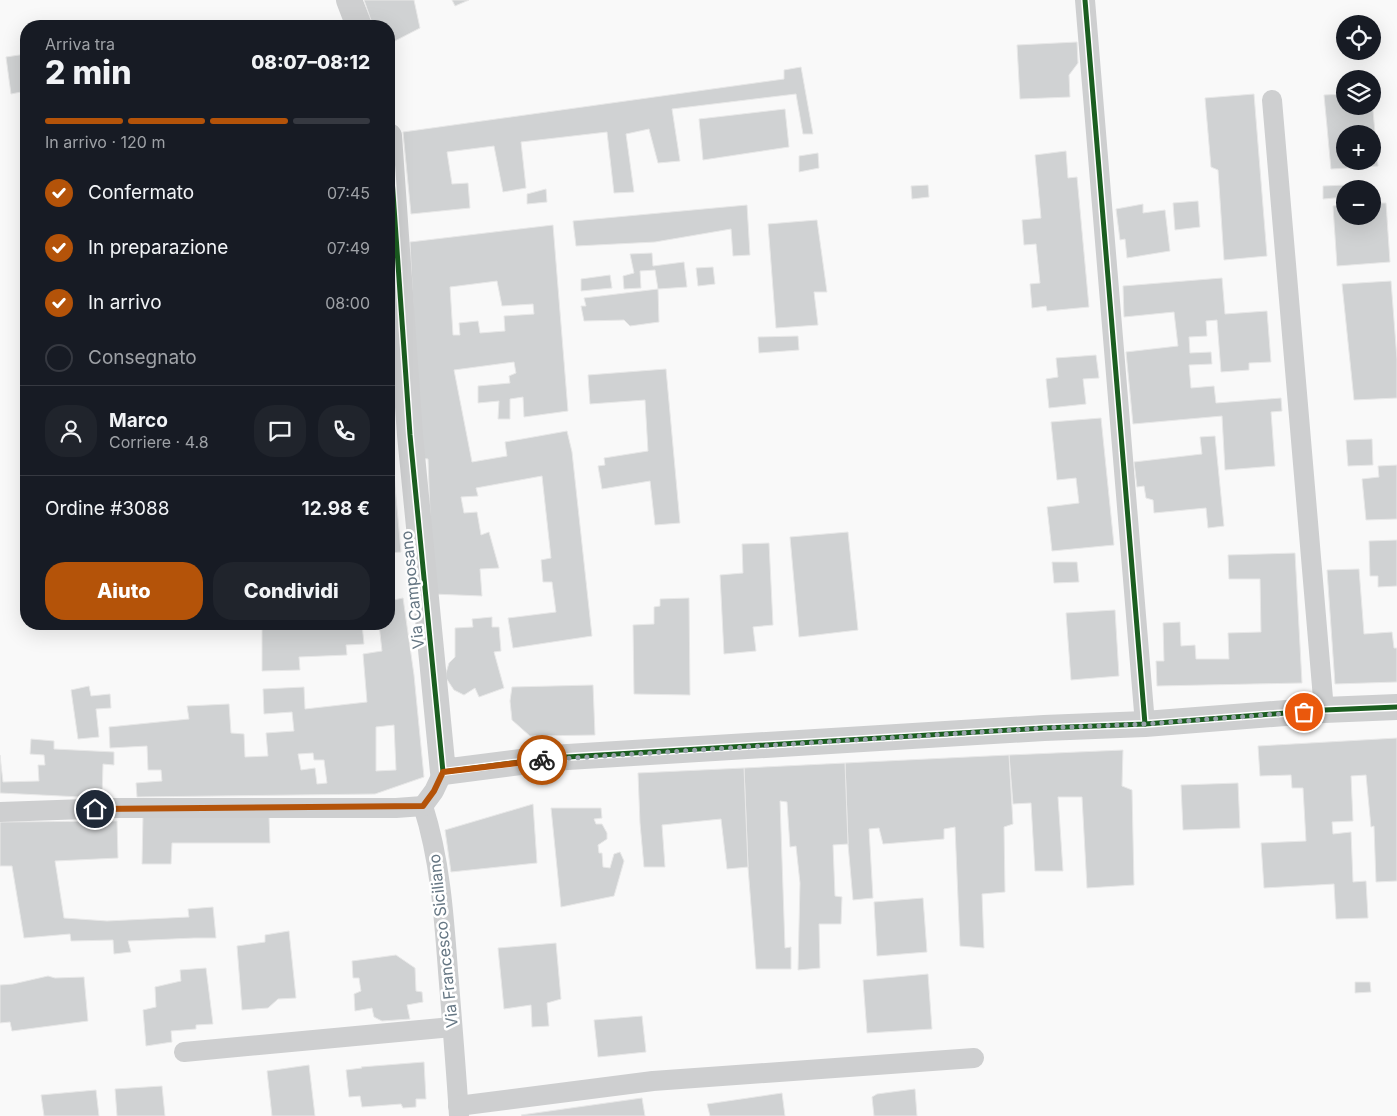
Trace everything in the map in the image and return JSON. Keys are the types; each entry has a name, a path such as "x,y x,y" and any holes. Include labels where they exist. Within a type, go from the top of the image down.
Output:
{"street":[{"path":"349,0 357,20"},
{"path":"1085,0 1145,724"},
{"path":"1272,100 1324,710"},
{"name":"Via Camposano","path":"395,221 410,435 443,772"},
{"path":"0,812 114,808 423,806 434,791 443,772 551,758 1044,728 1145,724 1324,710 1397,708"},
{"name":"Via Francesco Siciliano","path":"423,806 431,831 446,933 459,1111"},
{"path":"184,1052 452,1027"},
{"path":"459,1111 653,1081 974,1058"}],"building":[{"path":"364,0 414,0 420,28 395,41 395,20 371,20"},
{"path":"452,0 469,0 455,6"},
{"path":"1077,42 1078,63 1069,75 1070,97 1020,99 1017,45"},
{"path":"20,55 20,92 11,94 6,57"},
{"path":"801,67 813,134 803,134 796,94 672,109 680,161 658,163 649,129 626,134 634,192 614,193 607,132 521,142 526,188 503,192 494,146 447,152 452,184 468,183 470,208 411,214 403,132 784,79 784,70"},
{"path":"1254,94 1267,256 1224,260 1218,170 1211,167 1205,98"},
{"path":"1336,94 1336,115 1373,115 1374,125 1336,125 1336,169 1331,169 1324,95"},
{"path":"785,109 789,147 703,160 699,119"},
{"path":"1066,151 1068,178 1077,177 1089,307 1047,311 1046,306 1032,308 1030,284 1040,283 1036,244 1024,245 1022,220 1041,218 1035,155"},
{"path":"818,153 819,168 799,172 799,156"},
{"path":"928,185 929,197 912,199 911,186"},
{"path":"1336,185 1336,198 1323,199 1323,186"},
{"path":"546,189 547,202 527,204 527,194"},
{"path":"1198,201 1200,227 1175,230 1173,203"},
{"path":"1381,203 1386,203 1390,262 1337,266 1333,206 1336,206 1336,225 1381,225"},
{"path":"1143,204 1143,213 1165,210 1170,251 1127,258 1125,239 1120,240 1116,209"},
{"path":"747,205 750,255 733,256 731,229 655,242 576,246 573,221"},
{"path":"817,220 827,292 814,292 818,325 776,328 768,224"},
{"path":"553,225 568,411 524,417 523,397 510,399 510,419 498,419 499,401 478,403 478,386 510,383 509,376 516,373 514,362 454,370 472,462 507,456 505,442 567,431 572,452 592,636 513,648 508,618 556,612 552,582 543,582 541,560 551,558 542,476 476,488 478,496 461,497 464,513 477,512 481,535 489,532 499,568 480,569 482,596 433,594 428,459 420,458 410,242","holes":["497,281 502,306 533,304 534,314 504,316 505,331 480,333 478,321 459,323 460,335 453,335 450,287"]},
{"path":"652,253 653,266 684,262 687,287 658,289 655,270 640,271 641,288 624,289 623,276 634,273 630,254"},
{"path":"713,267 715,284 698,286 696,268"},
{"path":"610,275 612,288 581,291 581,279"},
{"path":"1222,278 1225,314 1267,311 1271,362 1249,363 1249,370 1221,372 1217,320 1206,321 1207,336 1189,337 1190,353 1211,352 1212,364 1189,365 1191,388 1214,386 1216,403 1281,398 1282,411 1271,412 1275,466 1225,470 1222,416 1133,424 1126,352 1178,346 1174,312 1124,317 1123,286"},
{"path":"1391,281 1397,359 1397,398 1354,400 1342,284"},
{"path":"658,289 659,322 630,326 624,320 584,321 581,306 586,306 584,298"},
{"path":"798,336 799,350 759,353 758,337"},
{"path":"1096,355 1099,378 1083,379 1086,404 1049,408 1046,379 1058,377 1056,358"},
{"path":"666,369 680,523 655,525 650,481 602,489 598,466 605,465 604,458 648,451 645,400 590,404 588,375"},
{"path":"1101,418 1114,545 1052,551 1047,507 1079,503 1076,478 1057,480 1051,422"},
{"path":"1215,436 1224,526 1208,528 1206,508 1154,513 1153,500 1146,498 1144,486 1137,487 1134,462 1202,454 1200,437"},
{"path":"1372,439 1373,465 1348,466 1346,440"},
{"path":"1397,465 1397,519 1366,520 1362,479 1379,477 1378,466"},
{"path":"395,486 401,552 395,552"},
{"path":"848,532 858,630 799,637 790,537"},
{"path":"1397,540 1397,586 1378,587 1378,576 1370,576 1369,541"},
{"path":"769,543 773,625 753,627 756,651 724,654 720,575 743,573 742,544"},
{"path":"1295,553 1302,683 1157,686 1156,661 1164,661 1163,623 1180,622 1181,646 1195,645 1196,659 1229,659 1228,633 1261,632 1260,579 1229,579 1228,555"},
{"path":"1052,562 1077,562 1079,582 1054,583"},
{"path":"1359,569 1364,634 1392,632 1394,648 1397,648 1397,682 1335,684 1327,570"},
{"path":"403,598 414,675 424,777 375,794 137,797 136,783 162,781 161,770 148,770 147,746 110,748 109,727 189,719 187,706 229,704 231,733 244,734 245,757 268,756 266,733 294,731 292,712 264,714 263,689 304,687 305,709 367,702 363,654 382,651 380,630 395,630 395,600","holes":["394,725 396,770 376,771 376,727","313,753 314,760 324,760 327,783 317,784 315,768 301,770 298,754"]},
{"path":"689,598 690,695 634,694 633,625 654,624 654,607 660,606 660,599"},
{"path":"1115,610 1119,676 1071,680 1066,613"},
{"path":"492,617 492,627 499,627 501,651 494,652 504,688 479,697 475,688 464,695 454,690 446,678 449,663 455,657 455,628 473,627 472,619"},
{"path":"262,630 363,630 364,644 346,645 347,655 299,657 300,670 262,671"},
{"path":"593,685 595,735 530,736 512,720 510,701 512,687"},
{"path":"89,686 91,696 110,694 111,708 96,709 99,737 78,739 71,690"},
{"path":"1397,738 1397,881 1376,882 1374,826 1371,827 1366,775 1351,776 1353,821 1332,822 1333,834 1351,832 1353,882 1366,881 1368,918 1336,919 1334,884 1264,888 1261,843 1306,841 1303,788 1292,788 1291,775 1260,776 1258,746"},
{"path":"31,739 54,741 54,749 114,752 114,765 103,764 102,798 0,793 0,755 3,782 39,781 38,765 45,765 44,755 30,754"},
{"path":"1123,750 1122,786 1132,790 1134,885 1087,888 1082,797 1058,797 1063,871 1035,871 1031,803 1013,804 1009,755"},
{"path":"1009,755 1013,824 1004,827 1005,892 982,894 984,948 960,946 955,827 944,829 944,839 883,844 879,828 869,829 873,898 853,900 848,844 845,763"},
{"path":"845,763 848,844 833,845 835,896 842,897 841,924 819,924 820,968 798,970 800,883 796,846 790,847 787,802 780,801 785,948 791,947 791,969 756,969 748,867 744,768"},
{"path":"744,768 748,867 727,869 721,819 662,825 665,867 644,867 638,773"},
{"path":"1238,783 1240,828 1183,830 1181,785"},
{"path":"533,804 537,863 451,872 445,830"},
{"path":"551,808 601,808 602,818 594,819 596,824 602,824 607,833 607,839 598,845 599,853 602,853 603,867 610,868 614,854 620,852 624,861 614,896 561,907"},
{"path":"143,816 269,816 270,843 172,843 171,864 142,864"},
{"path":"117,821 118,858 55,861 64,918 107,921 189,917 188,909 213,907 216,938 128,941 131,952 114,954 113,940 71,941 70,934 24,938 12,866 0,866 0,822"},
{"path":"923,898 927,952 877,956 874,902"},
{"path":"289,931 296,998 278,999 268,1008 242,1010 237,946 265,942 265,935"},
{"path":"556,943 561,999 547,1003 549,1026 532,1027 531,1005 504,1009 498,948"},
{"path":"396,955 415,968 416,991 422,992 423,1002 407,1005 410,1019 382,1021 374,1017 372,1008 355,1011 354,994 361,991 359,978 353,978 352,961"},
{"path":"206,968 213,1024 196,1025 196,1029 171,1031 172,1042 146,1046 143,1010 156,1007 155,987 181,981 180,970"},
{"path":"928,974 932,1029 867,1033 863,980"},
{"path":"48,976 55,978 84,977 88,1021 12,1031 10,1022 0,1023 0,985"},
{"path":"1355,982 1370,982 1371,992 1355,993"},
{"path":"642,1016 646,1052 598,1057 594,1020"},
{"path":"424,1062 426,1099 416,1099 416,1107 403,1108 401,1104 362,1107 360,1096 349,1097 346,1070"},
{"path":"309,1065 315,1116 272,1116 267,1071"},
{"path":"162,1086 165,1116 117,1116 115,1089"},
{"path":"915,1089 917,1116 874,1116 872,1097 877,1094"},
{"path":"96,1090 99,1116 44,1116 41,1095"},
{"path":"782,1093 785,1116 710,1116 707,1104"},
{"path":"642,1098 645,1116 521,1115"}],"cycle path":[{"path":"1085,0 1145,724"},
{"path":"395,221 410,435 443,772 551,758 1044,728 1145,724 1324,710 1397,707"}],"way so far":[{"path":"542,760 1044,728 1145,724 1304,712"}],"route":[{"path":"95,809 369,806 396,808 423,806 434,791 443,772 542,760"}]}
